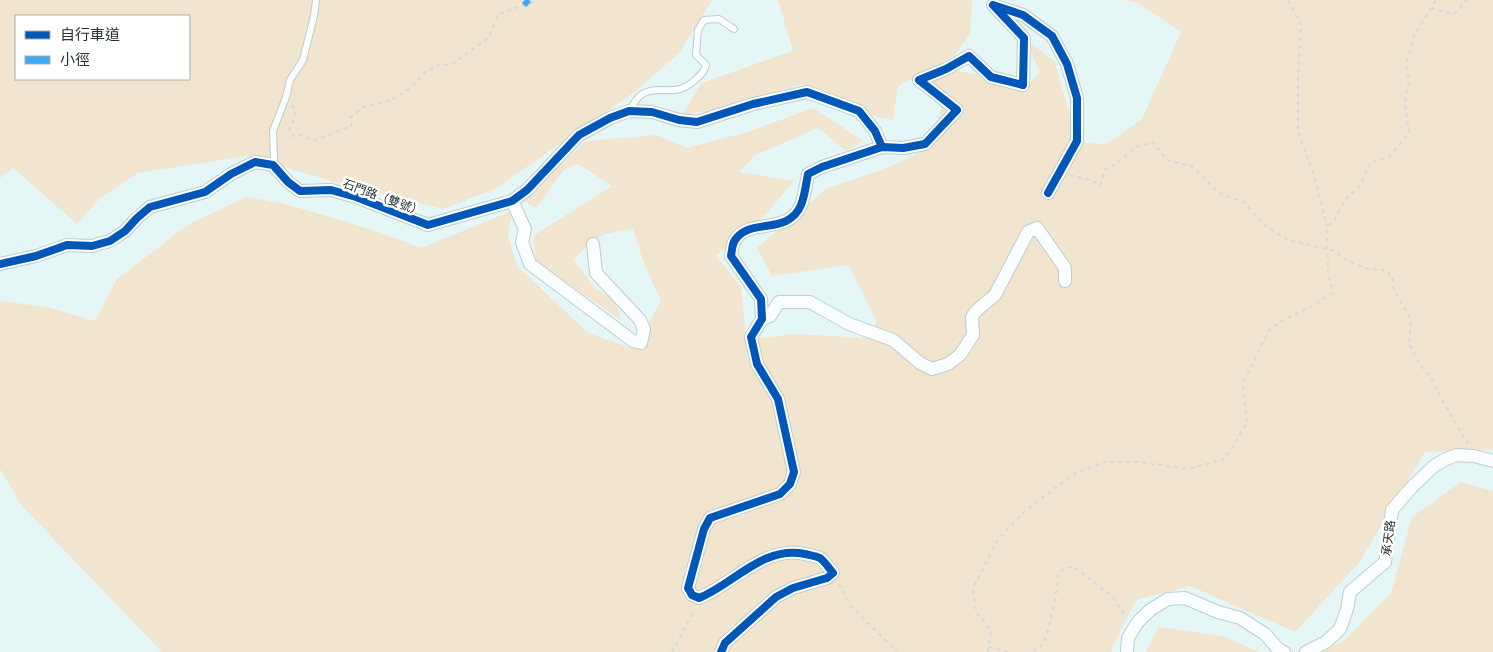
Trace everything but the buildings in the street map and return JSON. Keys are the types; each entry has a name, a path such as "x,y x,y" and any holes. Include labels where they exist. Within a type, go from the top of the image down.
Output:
{"street":[{"path":"721,652 725,643 776,597 792,588 827,578 833,573 819,557 798,553 776,555 758,562 699,598 692,595 688,588 704,529 710,518 780,494 790,484 794,472 778,399 757,364 750,337 762,318 761,299 731,256 734,241 746,230 782,224 794,216 801,206 808,174 822,167 882,147 903,148 925,144 957,110 919,80 946,69 970,56 991,77 1023,85 1024,38 993,5 1022,16 1052,36 1067,64 1077,98 1076,141 1048,193"},
{"name":"石門路（雙號）","path":"273,165 288,182 300,191 331,190 356,197 428,225 512,201 527,190 579,135 610,118 629,111 652,112 679,120 697,122 753,104 807,92 859,111 875,131 882,147"},
{"path":"0,264 36,256 67,245 92,246 110,241 125,231 150,207 205,192 230,174 255,162 273,165"},
{"path":"512,201 525,229 522,242 530,264 633,341 641,343 644,329 640,320 596,273 593,244"},
{"path":"762,318 770,316 779,302 810,302 849,324 893,340 920,363 932,369 948,364 960,355 973,335 972,317 976,311 995,295 1028,232 1036,228 1065,268 1065,281"},
{"name":"承天路","path":"1306,652 1326,642 1340,629 1347,610 1350,592 1385,562 1392,510 1412,487 1434,466 1457,455 1474,456 1493,461"},
{"path":"1127,652 1128,638 1137,623 1150,610 1168,599 1185,598 1218,612 1240,618 1265,634 1278,649 1284,652"}],"lane":[{"path":"273,165 273,131 286,97 290,80 303,60 316,0"},
{"path":"629,111 644,93 680,90 689,85 704,71 706,64 696,55 698,30 704,20 719,18 734,30"}],"path":[{"path":"286,97 296,111 296,118 289,128 292,136 302,135 313,141 351,126 351,117 363,107 392,100 413,86 426,71 440,64 451,66 488,38 499,14 539,0"},
{"path":"988,652 991,630 976,612 973,588 998,539 1024,512 1077,472 1106,462 1139,462 1188,468 1225,459 1247,423 1243,383 1269,330 1282,321 1316,304 1333,292 1328,274 1327,227 1317,184 1298,130 1298,77 1301,25 1288,0"},
{"path":"1327,227 1335,219 1346,198 1359,188 1370,163 1390,156 1409,133 1405,102 1409,80 1406,65 1415,34 1436,0"},
{"path":"1431,8 1454,14 1467,0"},
{"path":"1059,173 1090,180 1101,186 1104,170 1117,163 1136,147 1153,142 1167,160 1191,166 1220,194 1245,203 1263,224 1288,240 1336,250 1346,260 1368,269 1387,270 1393,280 1393,288 1411,319 1409,344 1419,363 1430,376 1474,456"},
{"path":"1033,652 1040,647 1047,632 1058,584 1058,575 1064,568 1074,567 1112,596 1124,616 1137,623"},
{"path":"833,573 852,607 897,652"},
{"path":"672,652 693,611 708,594"},
{"path":"989,647 1008,652"}],"shaded area":[{"path":"0,0 712,0 680,52 636,91 495,189 443,209 352,187 247,156 138,173 99,199 77,224 13,168 0,178"},
{"path":"776,0 972,0 970,34 955,55 898,86 893,120 874,116 801,84 715,110 682,115 701,83 793,51 779,3"},
{"path":"1124,0 1493,0 1493,450 1425,452 1359,563 1295,632 1190,586 1136,600 1111,649 1112,652 162,652 22,506 0,469 0,301 47,307 95,321 117,279 189,224 246,197 282,203 376,231 421,248 512,211 508,236 517,266 588,333 634,349 661,301 643,261 633,229 613,232 593,240 574,261 596,289 613,298 622,321 536,261 533,236 612,186 578,164 564,170 536,208 524,201 585,141 657,135 687,148 744,133 814,108 863,141 846,151 818,128 755,155 739,172 794,181 769,211 716,256 741,287 746,340 794,334 866,338 877,322 849,265 772,276 757,248 826,189 889,167 931,147 943,102 919,80 946,69 991,77 1026,87 1040,72 1024,38 1055,62 1077,141 1105,145 1142,119 1181,32 1138,3"},
{"path":"1461,482 1493,491 1493,652 1322,652 1345,640 1391,593 1412,517"},
{"path":"1159,627 1222,636 1260,652 1146,652"}],"marked path":[{"path":"524,5 529,0"}],"cycle path":[{"path":"721,652 725,643 776,597 793,588 827,578 833,573 820,558 790,553 762,560 712,592 699,598 692,595 688,588 704,529 710,518 780,494 790,484 794,472 778,399 757,364 751,337 762,319 761,299 731,256 735,240 742,233 750,229 778,224 795,214 801,205 808,174 822,167 882,147 903,148 925,144 957,110 919,80 946,69 969,56 991,77 1023,85 1024,38 993,5 1023,15 1052,36 1067,64 1077,98 1077,141 1048,193"},
{"path":"0,264 36,256 67,245 92,246 110,241 125,231 150,207 205,192 231,174 255,162 273,165 288,182 300,191 331,190 356,197 428,225 512,201 527,190 579,135 610,118 629,111 652,112 679,120 697,122 753,104 807,92 859,111 875,131 882,147"}]}
